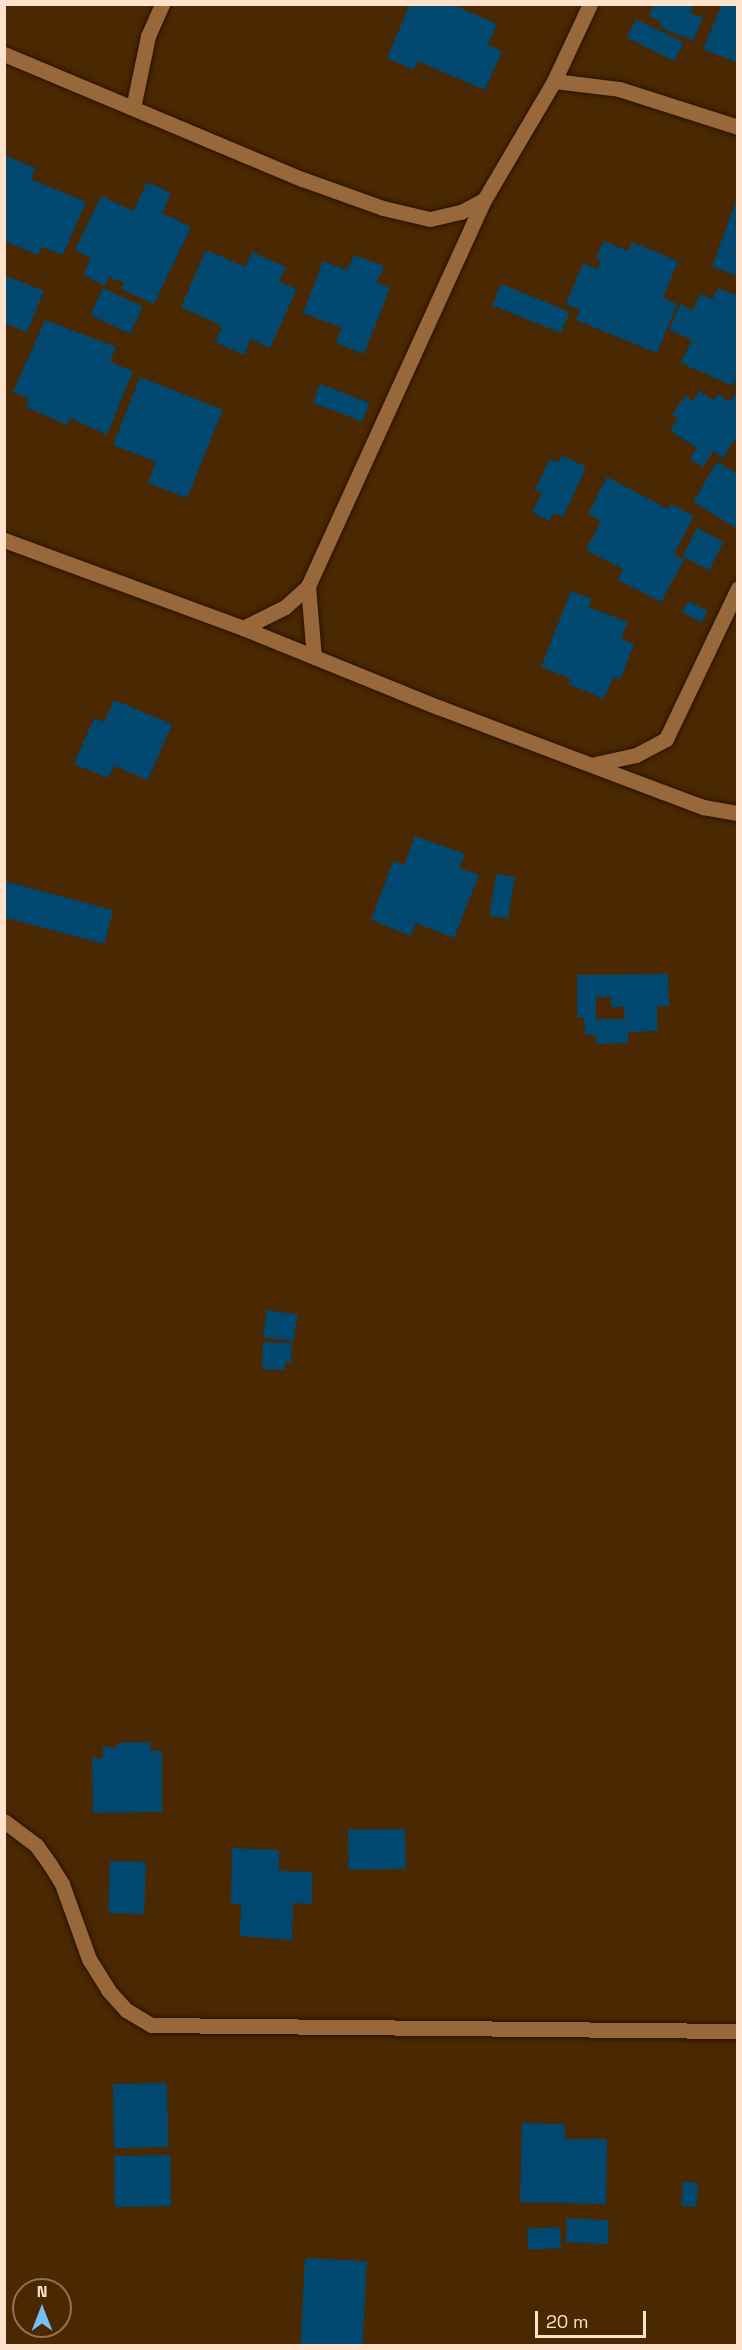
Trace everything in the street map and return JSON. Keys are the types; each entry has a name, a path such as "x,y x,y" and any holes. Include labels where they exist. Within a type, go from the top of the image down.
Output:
{"street":[{"path":"133,108 148,36 162,4"},
{"path":"243,628 285,607 308,586 484,200 554,81 590,4"},
{"path":"4,54 302,179 383,208 430,219 461,212 484,200"},
{"path":"554,81 618,89 738,127"},
{"path":"4,540 243,628 438,707 595,764 703,807 738,813"},
{"path":"308,586 314,657"},
{"path":"595,764 636,755 666,739 738,588"},
{"path":"4,1821 18,1828 49,1863 62,1884 89,1959 108,1990 126,2010 151,2025 738,2031"}],"building":[{"path":"410,4 452,4 497,24 488,45 502,51 485,90 417,61 414,70 387,58"},
{"path":"654,4 694,4 690,13 703,18 693,41 660,27 662,22 649,16"},
{"path":"722,4 738,4 738,63 703,49"},
{"path":"636,19 684,42 674,61 627,38"},
{"path":"4,155 35,168 31,179 86,202 63,255 41,247 38,255 4,241"},
{"path":"147,182 171,193 162,213 191,227 154,304 121,289 124,283 109,277 105,286 83,275 91,258 75,250 101,196 133,211"},
{"path":"738,198 738,276 712,267"},
{"path":"604,241 628,251 632,242 678,261 663,298 677,304 657,353 576,320 580,310 566,304 583,263 597,269 601,260 596,258"},
{"path":"206,250 245,267 252,252 286,267 279,282 297,289 270,348 251,339 244,355 215,342 222,326 181,307"},
{"path":"354,255 384,266 377,283 390,288 364,354 336,343 342,328 303,313 323,261 347,270"},
{"path":"4,275 44,291 27,332 4,323"},
{"path":"501,284 570,312 561,333 492,305"},
{"path":"103,288 143,307 130,334 90,315"},
{"path":"718,288 738,296 738,375 733,386 681,363 692,340 669,330 680,304 693,310 700,294 713,299"},
{"path":"45,320 116,347 110,362 133,371 107,435 70,418 67,425 26,407 29,399 13,392"},
{"path":"140,377 223,410 187,498 148,483 156,462 113,445"},
{"path":"320,384 369,403 362,422 313,403"},
{"path":"738,390 738,435 723,458 713,451 703,467 690,459 697,448 670,431 678,418 672,415 685,396 693,401 699,391 714,400 718,394 730,402"},
{"path":"562,455 586,467 563,518 554,513 549,521 532,512 542,493 535,490 550,459 558,463"},
{"path":"717,462 738,474 736,528 693,502"},
{"path":"607,477 668,509 671,504 694,516 674,554 684,560 661,602 618,580 623,569 586,550 601,521 588,514"},
{"path":"697,528 724,542 709,570 682,557"},
{"path":"571,591 592,599 588,607 628,622 621,639 634,644 620,680 613,677 604,699 568,684 571,679 541,667"},
{"path":"688,601 708,611 702,623 682,613"},
{"path":"114,700 172,724 148,780 114,766 108,778 74,764 94,718 104,722"},
{"path":"415,836 465,854 459,868 479,875 454,938 416,923 411,936 371,920 393,861 404,865"},
{"path":"496,874 515,877 508,918 489,915"},
{"path":"4,881 113,910 104,944 4,917"},
{"path":"668,974 669,1006 657,1006 657,1031 628,1032 628,1043 596,1044 596,1035 585,1035 584,1017 577,1017 577,975","holes":["596,997 611,997 611,1007 624,1007 625,1019 596,1019"]},
{"path":"267,1310 298,1315 293,1342 263,1337"},
{"path":"263,1342 292,1343 291,1362 285,1362 285,1370 262,1369"},
{"path":"151,1742 151,1751 162,1751 162,1812 93,1813 92,1758 103,1758 103,1747 118,1747 117,1743"},
{"path":"405,1829 406,1869 349,1870 348,1830"},
{"path":"232,1848 279,1850 279,1871 312,1872 312,1904 293,1903 292,1940 240,1936 241,1904 231,1904"},
{"path":"110,1861 146,1862 144,1914 108,1913"},
{"path":"167,2083 168,2147 114,2148 113,2084"},
{"path":"522,2123 565,2124 565,2139 607,2139 606,2204 520,2202"},
{"path":"170,2155 171,2206 115,2207 114,2156"},
{"path":"683,2182 698,2183 696,2207 681,2206"},
{"path":"567,2218 609,2220 608,2244 566,2242"},
{"path":"560,2227 561,2248 528,2250 527,2229"},
{"path":"305,2258 367,2261 362,2346 300,2346"}]}
